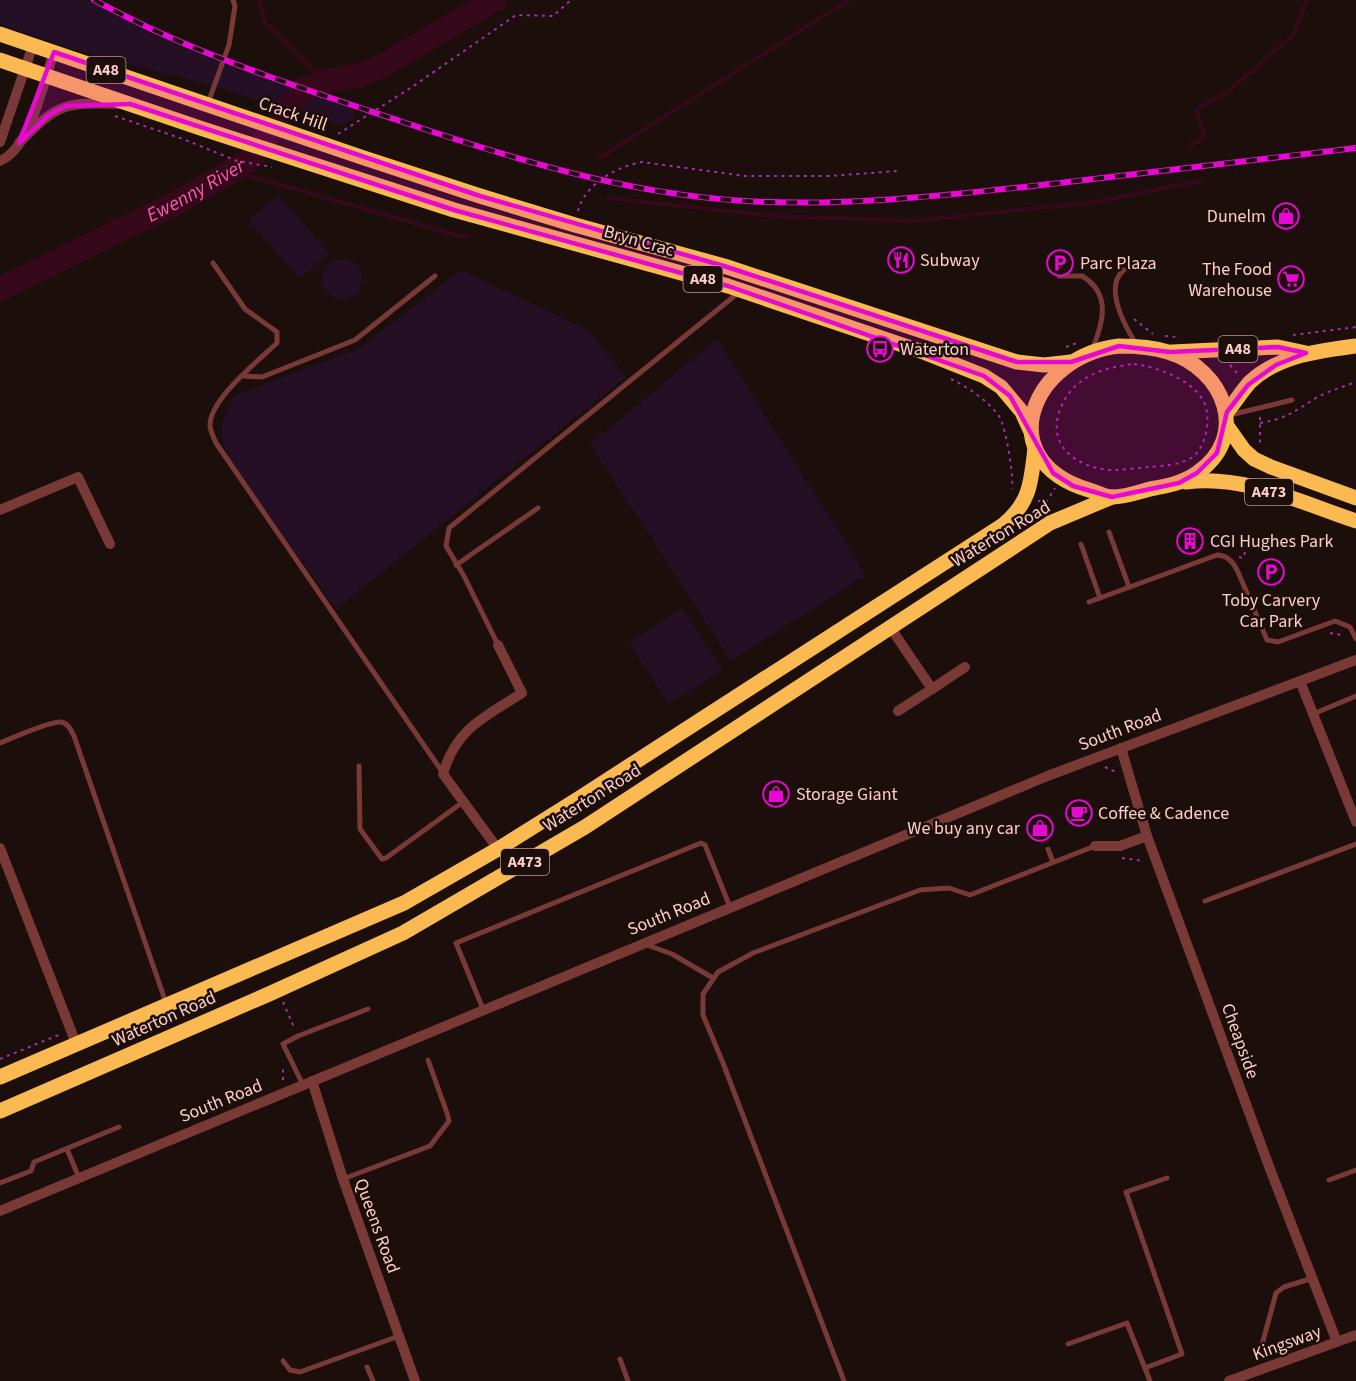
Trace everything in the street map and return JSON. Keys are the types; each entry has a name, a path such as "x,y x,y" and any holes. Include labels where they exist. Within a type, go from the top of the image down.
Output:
{"main road":[{"name":"A48","path":"0,34 210,106"},
{"name":"A48","path":"0,60 130,104"},
{"name":"Bryn Crac","path":"130,104 454,210 741,290 926,353 984,376 1001,387 1022,412 1031,432"},
{"name":"Crack Hill","path":"210,106 361,157"},
{"name":"Bryn Crac","path":"361,157 575,225 724,266 1017,362 1044,365 1071,362"},
{"name":"A48","path":"1306,353 1278,347 1170,352 1138,346 1105,348 1087,346 1055,375 1041,393 1035,405 1031,432 1035,448 1042,461 1073,486 1112,497 1179,483 1197,473 1217,453 1227,418 1256,377 1276,365 1306,353 1356,346"},
{"name":"A48","path":"1170,352 1196,366 1210,378 1219,390 1227,418"},
{"name":"A473","path":"1227,418 1244,450 1254,459 1356,498"},
{"name":"Waterton Road","path":"0,1077 77,1046 404,903 498,849 1003,525 1013,516 1019,493 1030,486 1035,448"},
{"name":"A473","path":"1179,483 1205,479 1234,482 1356,521"},
{"name":"Waterton Road","path":"0,1111 403,933 585,827 1050,523 1112,497"}],"street":[{"path":"0,142 33,45"},
{"path":"20,143 29,126 54,52"},
{"path":"0,161 10,155 49,115 66,106 89,103 130,104"},
{"path":"0,510 78,477 110,544"},
{"path":"890,627 932,689"},
{"path":"498,645 522,693 485,716 461,736 449,754 443,774 498,849"},
{"name":"South Road","path":"0,1211 1040,779 1356,660"},
{"path":"898,711 965,667"},
{"path":"1300,681 1352,797 1356,822"},
{"name":"Cheapside","path":"1121,748 1147,836 1270,1169 1337,1342"},
{"path":"1095,846 1120,846 1147,836"},
{"path":"0,848 77,1046"},
{"name":"Queens Road","path":"308,1083 415,1381"},
{"name":"Kingsway","path":"1229,1381 1356,1335"}],"lane":[{"path":"210,106 229,45 235,6 233,0"},
{"path":"213,263 245,309 277,332 277,344 221,397 213,410 210,426 216,443 443,774"},
{"path":"1124,270 1117,276 1115,286 1122,319 1138,346"},
{"path":"244,376 262,377 355,340 435,276"},
{"path":"1059,276 1082,276 1097,289 1103,312 1102,324 1087,346"},
{"path":"498,645 464,576 446,546 449,528 741,290"},
{"path":"1227,418 1259,407 1292,400"},
{"path":"456,565 538,508"},
{"path":"1109,532 1129,587"},
{"path":"1081,544 1100,598"},
{"path":"1089,602 1217,555 1223,555 1233,562 1267,640 1278,642 1335,621 1350,627 1356,639"},
{"path":"1313,714 1356,696"},
{"path":"0,743 50,724 61,722 69,726 167,1006"},
{"path":"359,766 360,829 382,859 463,802"},
{"path":"483,1009 456,943 701,843 705,845 730,907"},
{"path":"1205,901 1356,844"},
{"path":"844,1381 703,1016 703,994 718,972 753,953 920,891 949,888 970,895 1095,846"},
{"path":"1048,849 1053,862"},
{"path":"642,943 672,954 713,978"},
{"path":"308,1083 283,1044 368,1009"},
{"path":"343,1179 430,1146 445,1129 449,1121 428,1060"},
{"path":"0,1183 31,1171 34,1162 119,1127"},
{"path":"67,1149 79,1178"},
{"path":"1329,1180 1356,1170"},
{"path":"1145,1368 1182,1354 1126,1192 1167,1178"},
{"path":"1262,1345 1276,1293 1284,1287 1312,1278"},
{"path":"1068,1344 1127,1323 1150,1381"},
{"path":"283,1361 290,1370 300,1372 399,1336"},
{"path":"620,1359 628,1381"},
{"path":"368,1367 373,1381"}],"path":[{"path":"336,135 412,87 516,15 553,16 572,0"},
{"path":"110,115 237,161 275,168"},
{"path":"575,225 581,200 590,188 628,164 642,162 745,176 830,176 897,171"},
{"path":"1122,319 1133,318 1154,334"},
{"path":"1283,335 1356,327"},
{"path":"1163,335 1181,337"},
{"path":"1065,348 1087,346"},
{"path":"1134,364 1149,366 1173,375 1192,389 1204,402 1208,433 1196,454 1188,459 1159,466 1113,470 1089,465 1074,458 1062,446 1056,430 1056,421 1065,400 1077,384 1088,377 1115,366 1134,364"},
{"path":"950,379 971,389 1000,417 1019,493"},
{"path":"1260,423 1274,421 1301,409 1317,397 1356,382"},
{"path":"1259,407 1260,445 1265,449"},
{"path":"1010,496 1019,493 1041,502 1047,501 1061,478"},
{"path":"1233,555 1243,558 1251,534 1244,532"},
{"path":"1330,633 1343,635 1347,641"},
{"path":"1117,857 1144,861"},
{"path":"282,999 298,1036"},
{"path":"0,1059 71,1030"},
{"path":"280,1061 284,1070 283,1082"}],"highlighted area":[{"path":"54,52 480,196 724,266 1017,362 1071,362 1119,346 1170,352 1278,347 1306,353 1276,365 1248,385 1227,412 1217,453 1197,473 1179,483 1112,497 1073,486 1053,473 1010,396 984,376 728,286 454,210 130,104 66,106 49,115 19,143"}],"shaded area":[{"path":"0,0 86,0 155,35 230,67 347,105 353,109 355,118 340,125 202,83 88,54 0,24"},
{"path":"278,195 329,253 300,279 249,221"},
{"path":"342,259 356,265 362,279 356,293 342,299 328,293 322,279 328,265"},
{"path":"461,270 588,330 626,377 336,609 232,464 222,436 225,415 235,395 358,349"},
{"path":"717,339 866,575 731,661 590,444"},
{"path":"682,608 722,670 669,704 629,643"}],"waterway":[{"path":"259,0 265,22 324,81"},
{"name":"Ewenny River","path":"0,289 174,204 249,161 302,89 324,81 358,76 380,67 495,0"},
{"path":"599,158 849,0"},
{"path":"1190,145 1205,138 1196,110 1229,91 1293,35 1307,0"},
{"path":"232,171 463,237 469,235"},
{"path":"608,198 774,216 913,221 1096,202 1200,181"}],"railway":[{"path":"94,0 216,57 306,90 439,134 568,172 656,191 700,197 784,202 898,199 1051,184 1356,148"}],"place":[{"name":"Dunelm","path":"1286,216"},
{"name":"Subway","path":"901,260"},
{"name":"Parc Plaza","path":"1060,263"},
{"name":"The Food Warehouse","path":"1291,279"},
{"name":"Waterton","path":"880,349"},
{"name":"CGI Hughes Park","path":"1190,541"},
{"name":"Toby Carvery Car Park","path":"1271,572"},
{"name":"Storage Giant","path":"776,794"},
{"name":"Coffee & Cadence","path":"1079,813"},
{"name":"We buy any car","path":"1040,828"}]}
